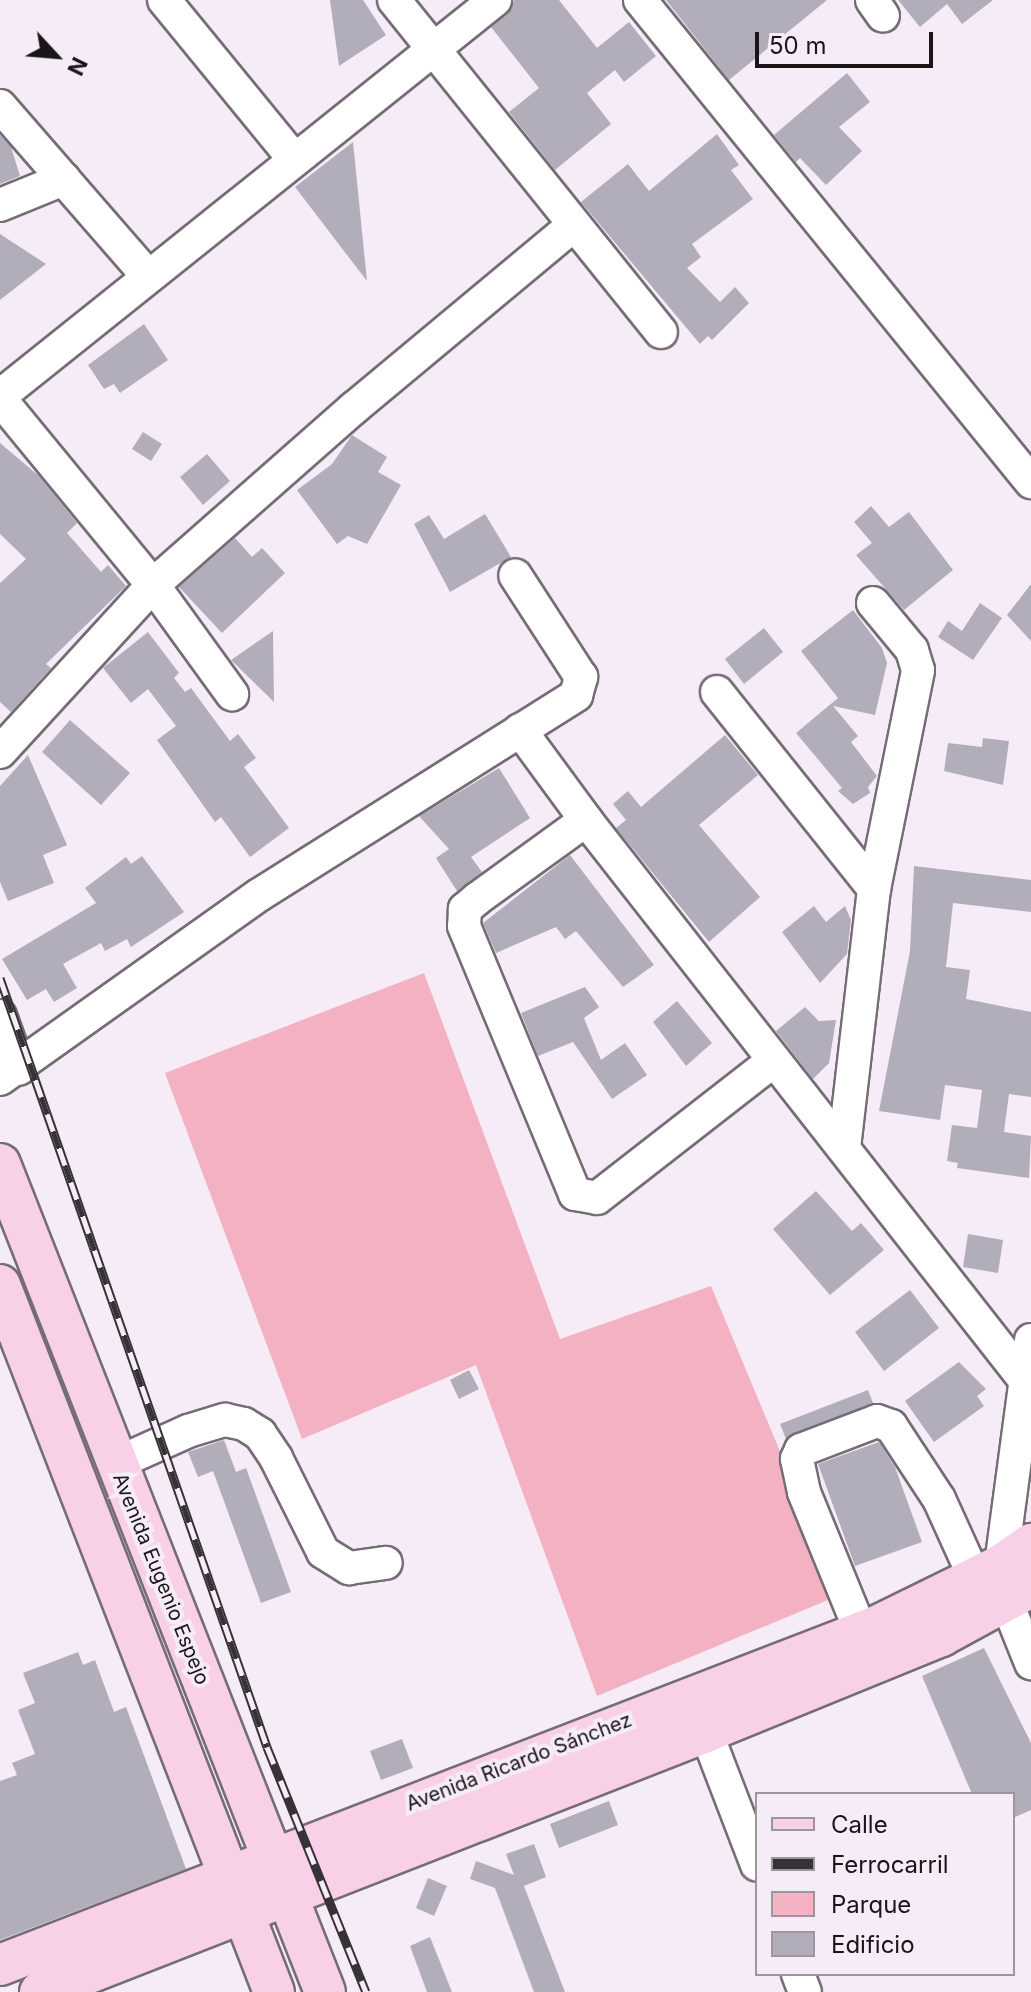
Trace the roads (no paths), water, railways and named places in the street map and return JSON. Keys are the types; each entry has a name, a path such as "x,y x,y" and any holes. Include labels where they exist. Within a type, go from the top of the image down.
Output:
{"main road":[{"name":"Avenida Eugenio Espejo","path":"0,1164 115,1464 325,1992"},
{"path":"5,1310 274,1992"},
{"name":"Avenida Ricardo Sánchez","path":"0,1965 270,1857 1009,1575"},
{"name":"Avenida Ricardo Sánchez","path":"40,1992 706,1732 941,1636 1009,1575"}],"street":[{"path":"164,0 294,159"},
{"path":"394,0 661,332"},
{"path":"232,694 153,585 0,398 147,275 495,0"},
{"path":"640,0 1031,482"},
{"path":"0,106 147,275"},
{"path":"0,205 64,179"},
{"path":"0,752 153,585 354,408 574,225"},
{"path":"0,1016 9,1074 259,895 520,730 563,707 576,695 581,677 515,575"},
{"path":"844,1148 874,889 918,670 912,650 873,603"},
{"path":"717,692 874,889"},
{"path":"520,730 586,820 1025,1380"},
{"path":"586,820 465,909 464,926 575,1194 597,1198 774,1060"},
{"path":"5,1310 53,1304"},
{"path":"1031,1340 1009,1575 1031,1663"},
{"path":"115,1464 188,1431 225,1420 244,1424 260,1434 276,1458 323,1552 349,1568 386,1563"},
{"path":"861,1632 804,1492 797,1459 801,1450 877,1421 891,1426 939,1499 1009,1575"},
{"path":"706,1732 755,1860"}],"railway":[{"path":"0,978 267,1747 366,1992"}]}
